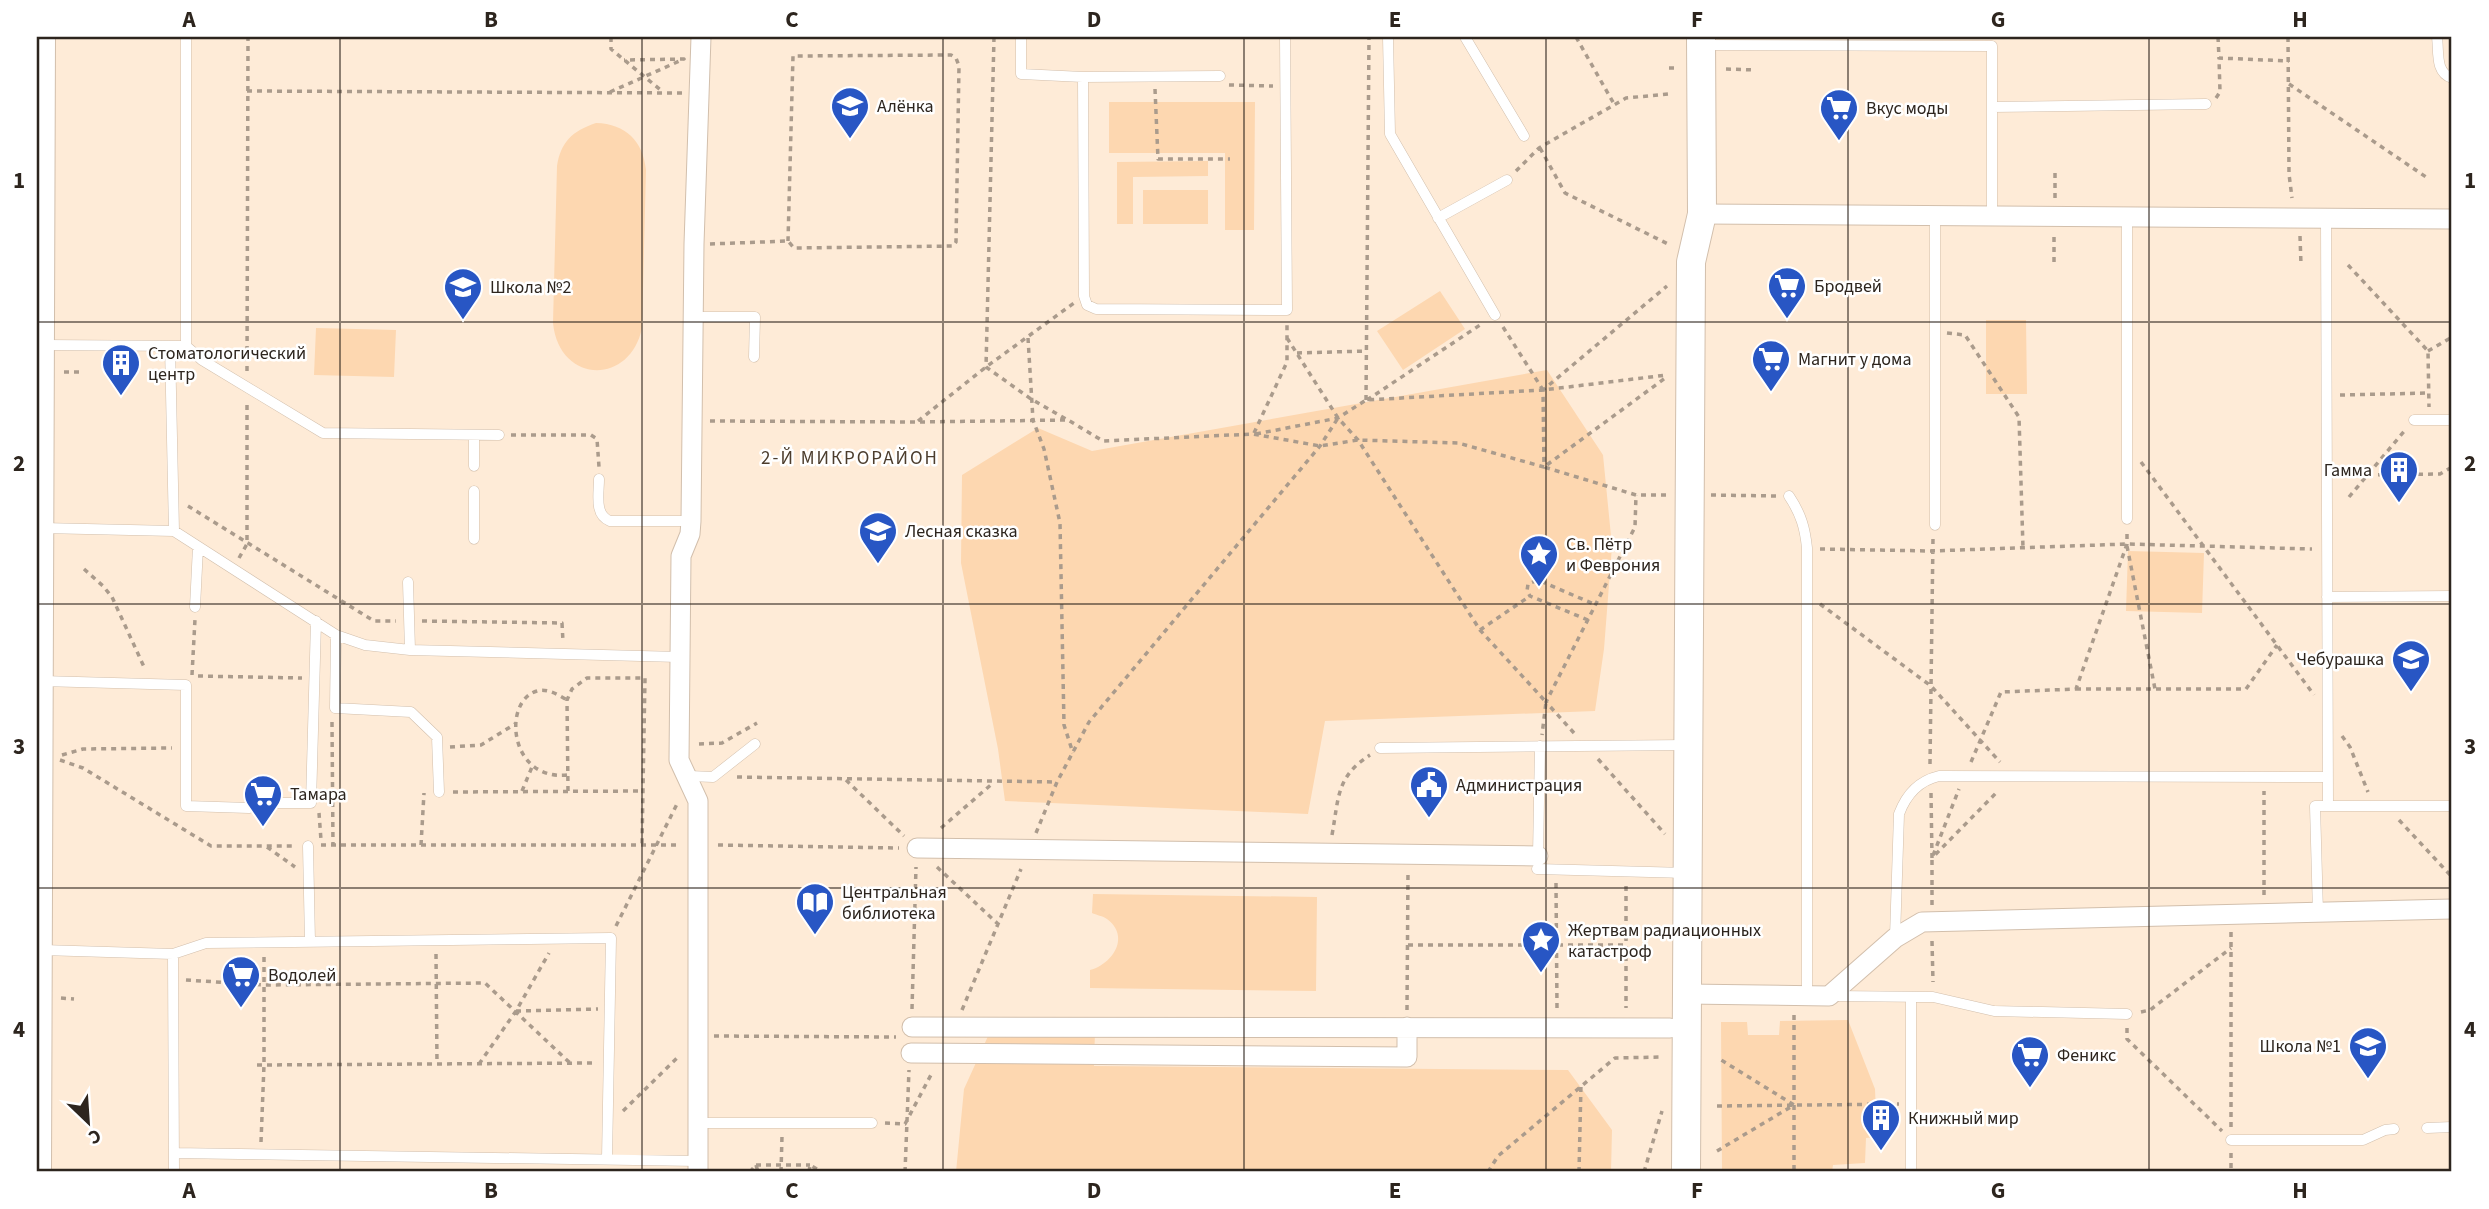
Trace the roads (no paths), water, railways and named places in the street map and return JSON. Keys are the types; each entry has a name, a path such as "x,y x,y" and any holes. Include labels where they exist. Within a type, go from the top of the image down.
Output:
{"street":[{"path":"37,1172 38,130 41,37"},
{"path":"698,1167 698,801 689,776 679,760 679,657 681,556 690,534 691,521 694,244 701,37"},
{"path":"1686,1172 1691,262 1702,214 1701,41"},
{"path":"1702,214 2452,219"},
{"path":"917,848 1408,855 1538,863"},
{"path":"1687,994 1829,996 1895,938 1922,922 2452,909"},
{"path":"912,1027 1670,1028"},
{"path":"911,1053 1407,1057 1407,1027"}],"lane":[{"path":"186,37 186,346"},
{"path":"1021,37 1021,74 1083,77 1220,76"},
{"path":"1083,77 1084,296 1087,305 1096,309 1287,310 1285,37"},
{"path":"1388,37 1390,134 1495,315"},
{"path":"1465,37 1524,136"},
{"path":"2438,37 2440,68 2443,75 2452,78"},
{"path":"1701,41 1992,46 1992,216"},
{"path":"1992,107 2206,104"},
{"path":"1438,218 1507,180"},
{"path":"1935,215 1935,525"},
{"path":"2127,216 2127,519"},
{"path":"2326,219 2328,806"},
{"path":"693,317 755,317 754,357"},
{"path":"38,327 186,346 202,360 323,433 499,435"},
{"path":"170,346 174,531"},
{"path":"2414,420 2452,420"},
{"path":"474,435 474,466"},
{"path":"599,479 599,512 603,519 691,521"},
{"path":"474,491 474,539"},
{"path":"1789,496 1805,526 1807,548 1800,995"},
{"path":"38,527 174,531 336,635 366,645 410,650 679,657"},
{"path":"195,607 198,547"},
{"path":"408,582 410,650"},
{"path":"2327,597 2452,596"},
{"path":"37,680 187,685 186,806 249,808 264,803 311,803 316,621"},
{"path":"336,635 335,708 411,712 437,737 439,792"},
{"path":"689,776 713,777 755,744"},
{"path":"1380,748 1687,745"},
{"path":"1540,747 1538,863 1556,870 1626,872 1688,866"},
{"path":"1895,938 1899,814 1905,798 1930,778 2327,777"},
{"path":"2318,913 2315,806 2452,806"},
{"path":"308,846 310,942"},
{"path":"38,950 173,954 206,943 611,938 607,1159"},
{"path":"173,954 174,1172"},
{"path":"1829,996 1933,997 1994,1011 2127,1014"},
{"path":"1911,997 1912,1172"},
{"path":"698,1123 873,1123"},
{"path":"2427,1128 2452,1128"},
{"path":"2231,1140 2363,1140 2394,1129"},
{"path":"174,1153 607,1159 698,1167"}],"place":[{"name":"Алёнка","path":"850,140"},
{"name":"Вкус моды","path":"1839,142"},
{"name":"Бродвей","path":"1787,320"},
{"name":"Школа №2","path":"463,321"},
{"name":"Магнит у дома","path":"1771,393"},
{"name":"Стоматологический центр","path":"121,397"},
{"name":"Гамма","path":"2399,504"},
{"name":"Лесная сказка","path":"878,565"},
{"name":"Св. Пётр и Феврония","path":"1539,588"},
{"name":"Чебурашка","path":"2411,693"},
{"name":"Администрация","path":"1429,819"},
{"name":"Тамара","path":"263,828"},
{"name":"Центральная библиотека","path":"815,936"},
{"name":"Жертвам радиационных катастроф","path":"1541,974"},
{"name":"Водолей","path":"241,1009"},
{"name":"Школа №1","path":"2368,1080"},
{"name":"Феникс","path":"2030,1089"},
{"name":"Книжный мир","path":"1881,1152"}],"district":[{"name":"2-Й МИКРОРАЙОН","path":"850,457"}]}
